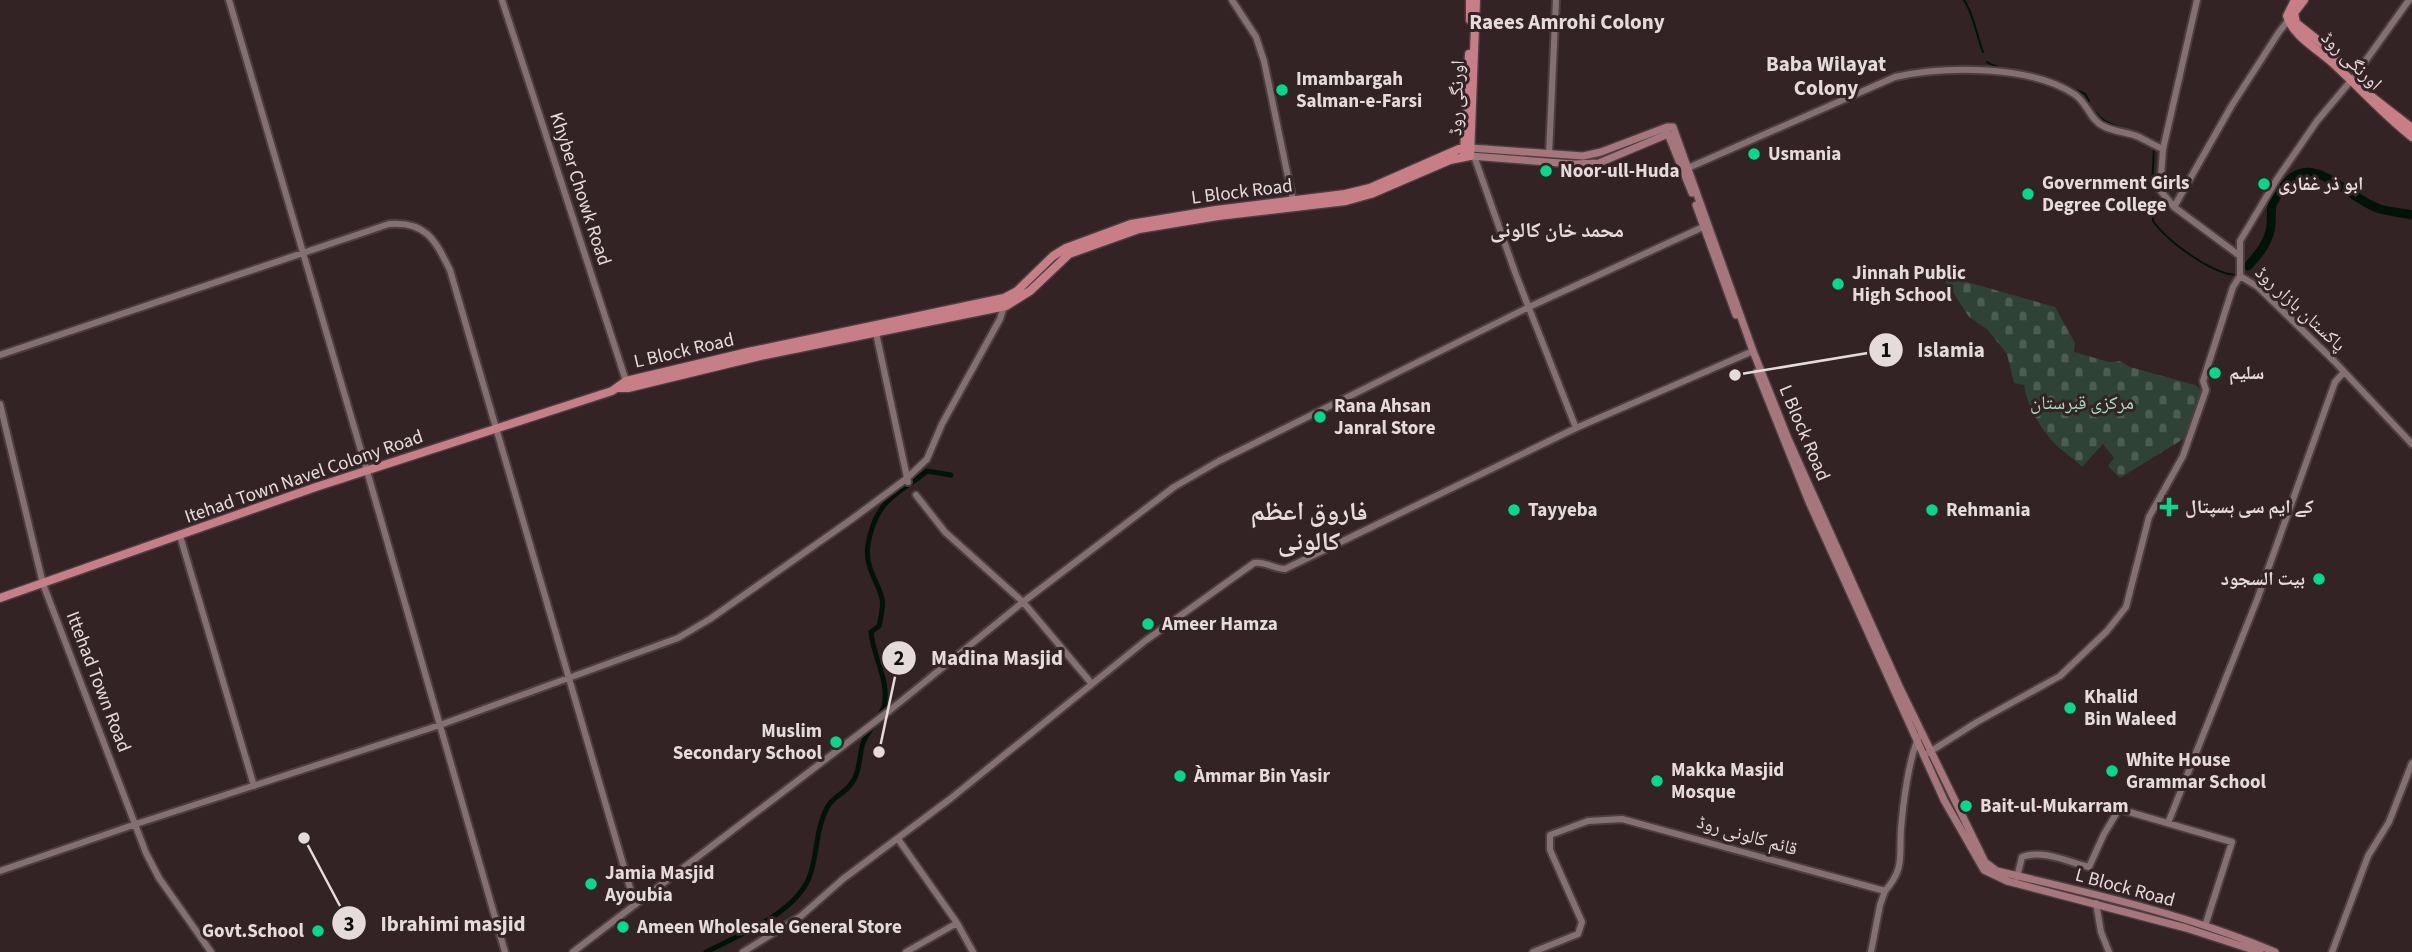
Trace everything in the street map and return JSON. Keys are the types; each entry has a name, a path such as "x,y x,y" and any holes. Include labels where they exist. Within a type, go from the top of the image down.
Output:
{"main road":[{"name":"اورنگی روڈ","path":"1469,153 1470,0"},
{"name":"اورنگی روڈ","path":"1469,153 1476,0"},
{"path":"2295,0 2288,12 2291,18 2304,0"},
{"name":"اورنگی روڈ","path":"2291,18 2325,46 2383,114 2412,136"},
{"name":"اورنگی روڈ","path":"2352,80 2412,128"},
{"name":"L Block Road","path":"624,386 876,333 1005,302 1070,246 1138,222 1345,194 1370,188 1432,159 1469,153 1583,156 1670,127 1674,130 1688,168 1751,351"},
{"name":"L Block Road","path":"1056,260 1139,229 1356,198 1469,153 1573,164 1600,163 1668,134 1809,502 1927,754 1985,862 1997,871 2205,926 2275,952"},
{"name":"L Block Road","path":"624,386 748,352 1005,302"},
{"name":"Itehad Town Navel Colony Road","path":"0,598 367,471 624,386"},
{"name":"L Block Road","path":"1927,754 1944,800 1985,871 2007,881 2186,928 2260,952"}],"street":[{"path":"229,0 505,952"},
{"name":"Khyber Chowk Road","path":"502,0 624,386"},
{"path":"1232,0 1256,37 1264,61 1293,201"},
{"path":"1549,154 1556,0"},
{"path":"2197,0 2163,149 2161,190 2174,207 2240,256"},
{"name":"پاکستان بازار روڈ","path":"2409,0 2352,80 2317,121 2285,166 2240,241 2240,276 2259,288 2412,444"},
{"path":"2174,207 2215,132 2291,18"},
{"path":"1688,168 1895,77 1930,71 1976,69 2032,77 2075,94 2102,126 2138,136 2163,149"},
{"path":"1469,153 1576,428"},
{"path":"0,355 389,224 407,222 424,231 439,248 450,270 635,905"},
{"path":"573,952 889,711 1023,602 1174,487 1219,461 1529,307 1703,226"},
{"path":"1927,754 1977,722 2060,676 2107,631 2126,607 2149,517 2191,438 2206,390 2203,381 2233,287 2240,276"},
{"path":"0,871 440,725 678,638 907,480 927,459 942,424 1005,302"},
{"path":"876,333 907,480"},
{"path":"743,952 801,916 841,881 898,839 1148,640 1254,564 1261,562 1274,569 1285,569 1576,428 1751,351"},
{"path":"2168,823 2256,600 2335,382 2344,372"},
{"name":"Ittehad Town Road","path":"0,404 43,584 146,853 159,878 211,952"},
{"path":"916,495 945,532 1023,602 1092,684"},
{"path":"180,536 254,786"},
{"path":"1871,952 1880,905 1885,891 1897,877 1902,849 1901,831 1919,737"},
{"path":"2332,952 2368,856 2389,822 2412,763"},
{"path":"2017,877 2022,857 2029,854 2040,854 2089,867 2119,809 2232,842 2205,926"},
{"name":"قائم کالونی روڈ","path":"1533,952 1578,934 1581,929 1582,922 1550,850 1550,835 1588,821 1622,819 1885,891"},
{"path":"898,839 957,923 973,952"},
{"path":"2096,903 2101,932 2109,952"},
{"path":"906,952 957,923"}],"green space":[{"name":"مرکزی قبرستان","path":"1953,278 2055,307 2075,343 2074,352 2109,362 2120,361 2130,367 2201,389 2188,436 2120,478 2108,466 2114,458 2103,444 2082,467 2056,445 2040,425 2031,409 2024,385 2014,383 2007,354 1987,329 1969,317 1945,280"}],"waterway":[{"path":"1964,0 1973,18 1983,52"},
{"path":"1987,62 2056,82"},
{"path":"2061,84 2085,94 2089,101"},
{"path":"2096,113 2107,122 2150,139"},
{"path":"2152,184 2154,149"},
{"path":"2248,266 2269,236 2273,203 2285,184 2297,175 2309,172 2321,175 2375,207 2412,215"},
{"path":"2153,198 2153,221 2169,238 2191,256 2227,274 2237,275"},
{"path":"706,952 779,913 802,891 809,878 824,815 830,803 854,780 863,743 884,706 885,687 871,632 879,626 882,607 881,595 867,555 874,522 892,497 927,471 951,475"}],"place":[{"name":"Imambargah Salman-e-Farsi","path":"1282,90"},
{"name":"Usmania","path":"1754,154"},
{"name":"Noor-ull-Huda","path":"1546,171"},
{"name":"ابو ذر غفاری","path":"2264,184"},
{"name":"Government Girls Degree College","path":"2028,194"},
{"name":"Jinnah Public High School","path":"1838,284"},
{"name":"سلیم","path":"2215,373"},
{"name":"Islamia","path":"1735,375"},
{"name":"Rana Ahsan Janral Store","path":"1320,417"},
{"name":"کے ایم سی ہسپتال","path":"2169,507"},
{"name":"Tayyeba","path":"1514,510"},
{"name":"Rehmania","path":"1932,510"},
{"name":"بیت السجود","path":"2319,579"},
{"name":"Ameer Hamza","path":"1148,624"},
{"name":"Khalid Bin Waleed","path":"2070,708"},
{"name":"Muslim Secondary School","path":"836,742"},
{"name":"Madina Masjid","path":"879,752"},
{"name":"White House Grammar School","path":"2112,771"},
{"name":"Àmmar Bin Yasir","path":"1180,776"},
{"name":"Makka Masjid Mosque","path":"1657,781"},
{"name":"Bait-ul-Mukarram","path":"1966,806"},
{"name":"Ibrahimi masjid","path":"304,838"},
{"name":"Jamia Masjid Ayoubia","path":"591,884"},
{"name":"Ameen Wholesale General Store","path":"623,927"},
{"name":"Govt.School","path":"318,931"}],"district":[{"name":"Raees Amrohi Colony","path":"1567,22"},
{"name":"Baba Wilayat Colony","path":"1826,76"},
{"name":"محمد خان کالونی","path":"1557,230"},
{"name":"فاروق اعظم کالونی","path":"1309,526"}]}
